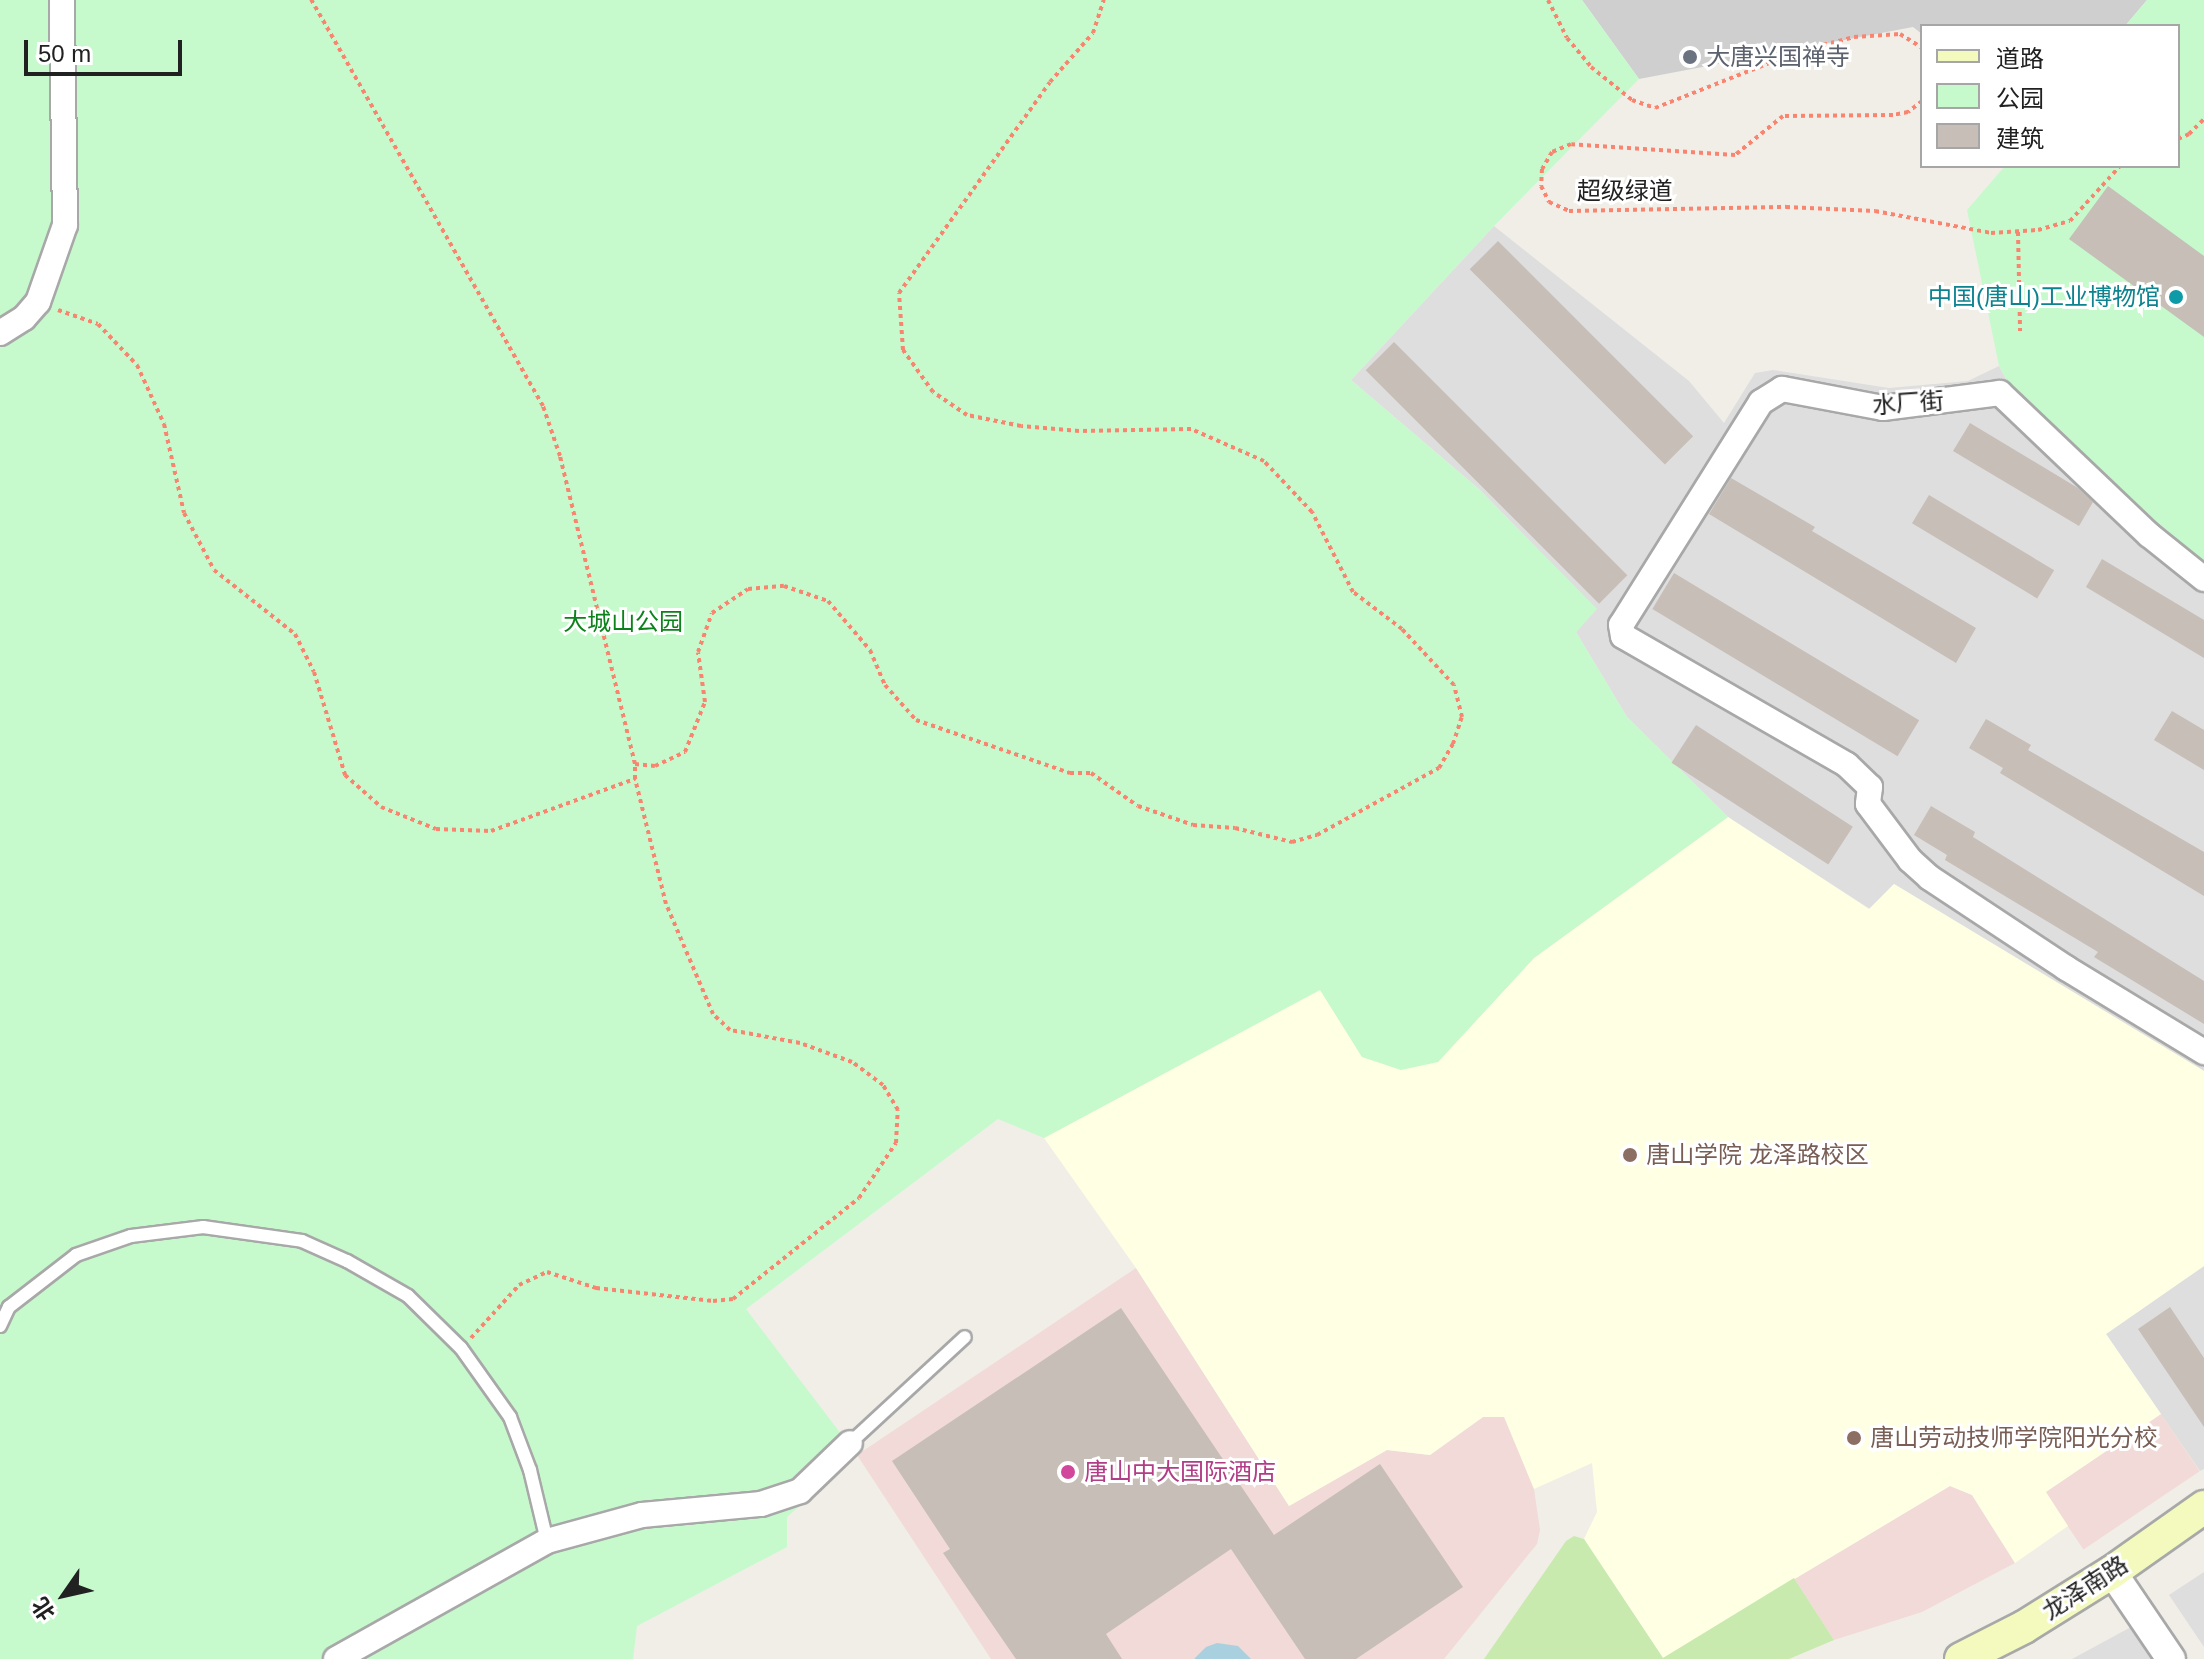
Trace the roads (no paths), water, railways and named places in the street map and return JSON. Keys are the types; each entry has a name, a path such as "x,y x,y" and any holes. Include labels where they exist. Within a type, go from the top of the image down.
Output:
{"main road":[{"name":"龙泽南路","path":"2011,1659 2117,1579 2204,1507"},
{"name":"龙泽南路","path":"1961,1659 2204,1533"}],"street":[{"path":"0,333 24,318 38,302 65,225 62,0"},
{"name":"水厂街","path":"2204,579 2149,535 2000,393 1883,408 1782,389 1761,402 1621,625 1623,636 1847,765 1870,787 1868,804 1910,860 1930,878 2066,968 2204,1052"},
{"path":"336,1659 547,1541 642,1515 761,1504 800,1491 850,1443"},
{"path":"2117,1579 2171,1659"}],"lane":[{"path":"0,1326 9,1307 76,1255 131,1236 203,1227 302,1241 347,1261 408,1296 461,1348 510,1417 530,1470 547,1541"},
{"path":"850,1443 965,1337"}],"water":[{"path":"1217,1643 1238,1646 1251,1659 1194,1659 1206,1647"}],"place":[{"name":"大唐兴国禅寺","path":"1690,57"},
{"name":"中国(唐山)工业博物馆","path":"2176,297"},
{"name":"唐山学院 龙泽路校区","path":"1630,1155"},
{"name":"唐山劳动技师学院阳光分校","path":"1854,1438"},
{"name":"唐山中大国际酒店","path":"1068,1472"}],"park label":[{"name":"大城山公园","path":"623,622"}]}
